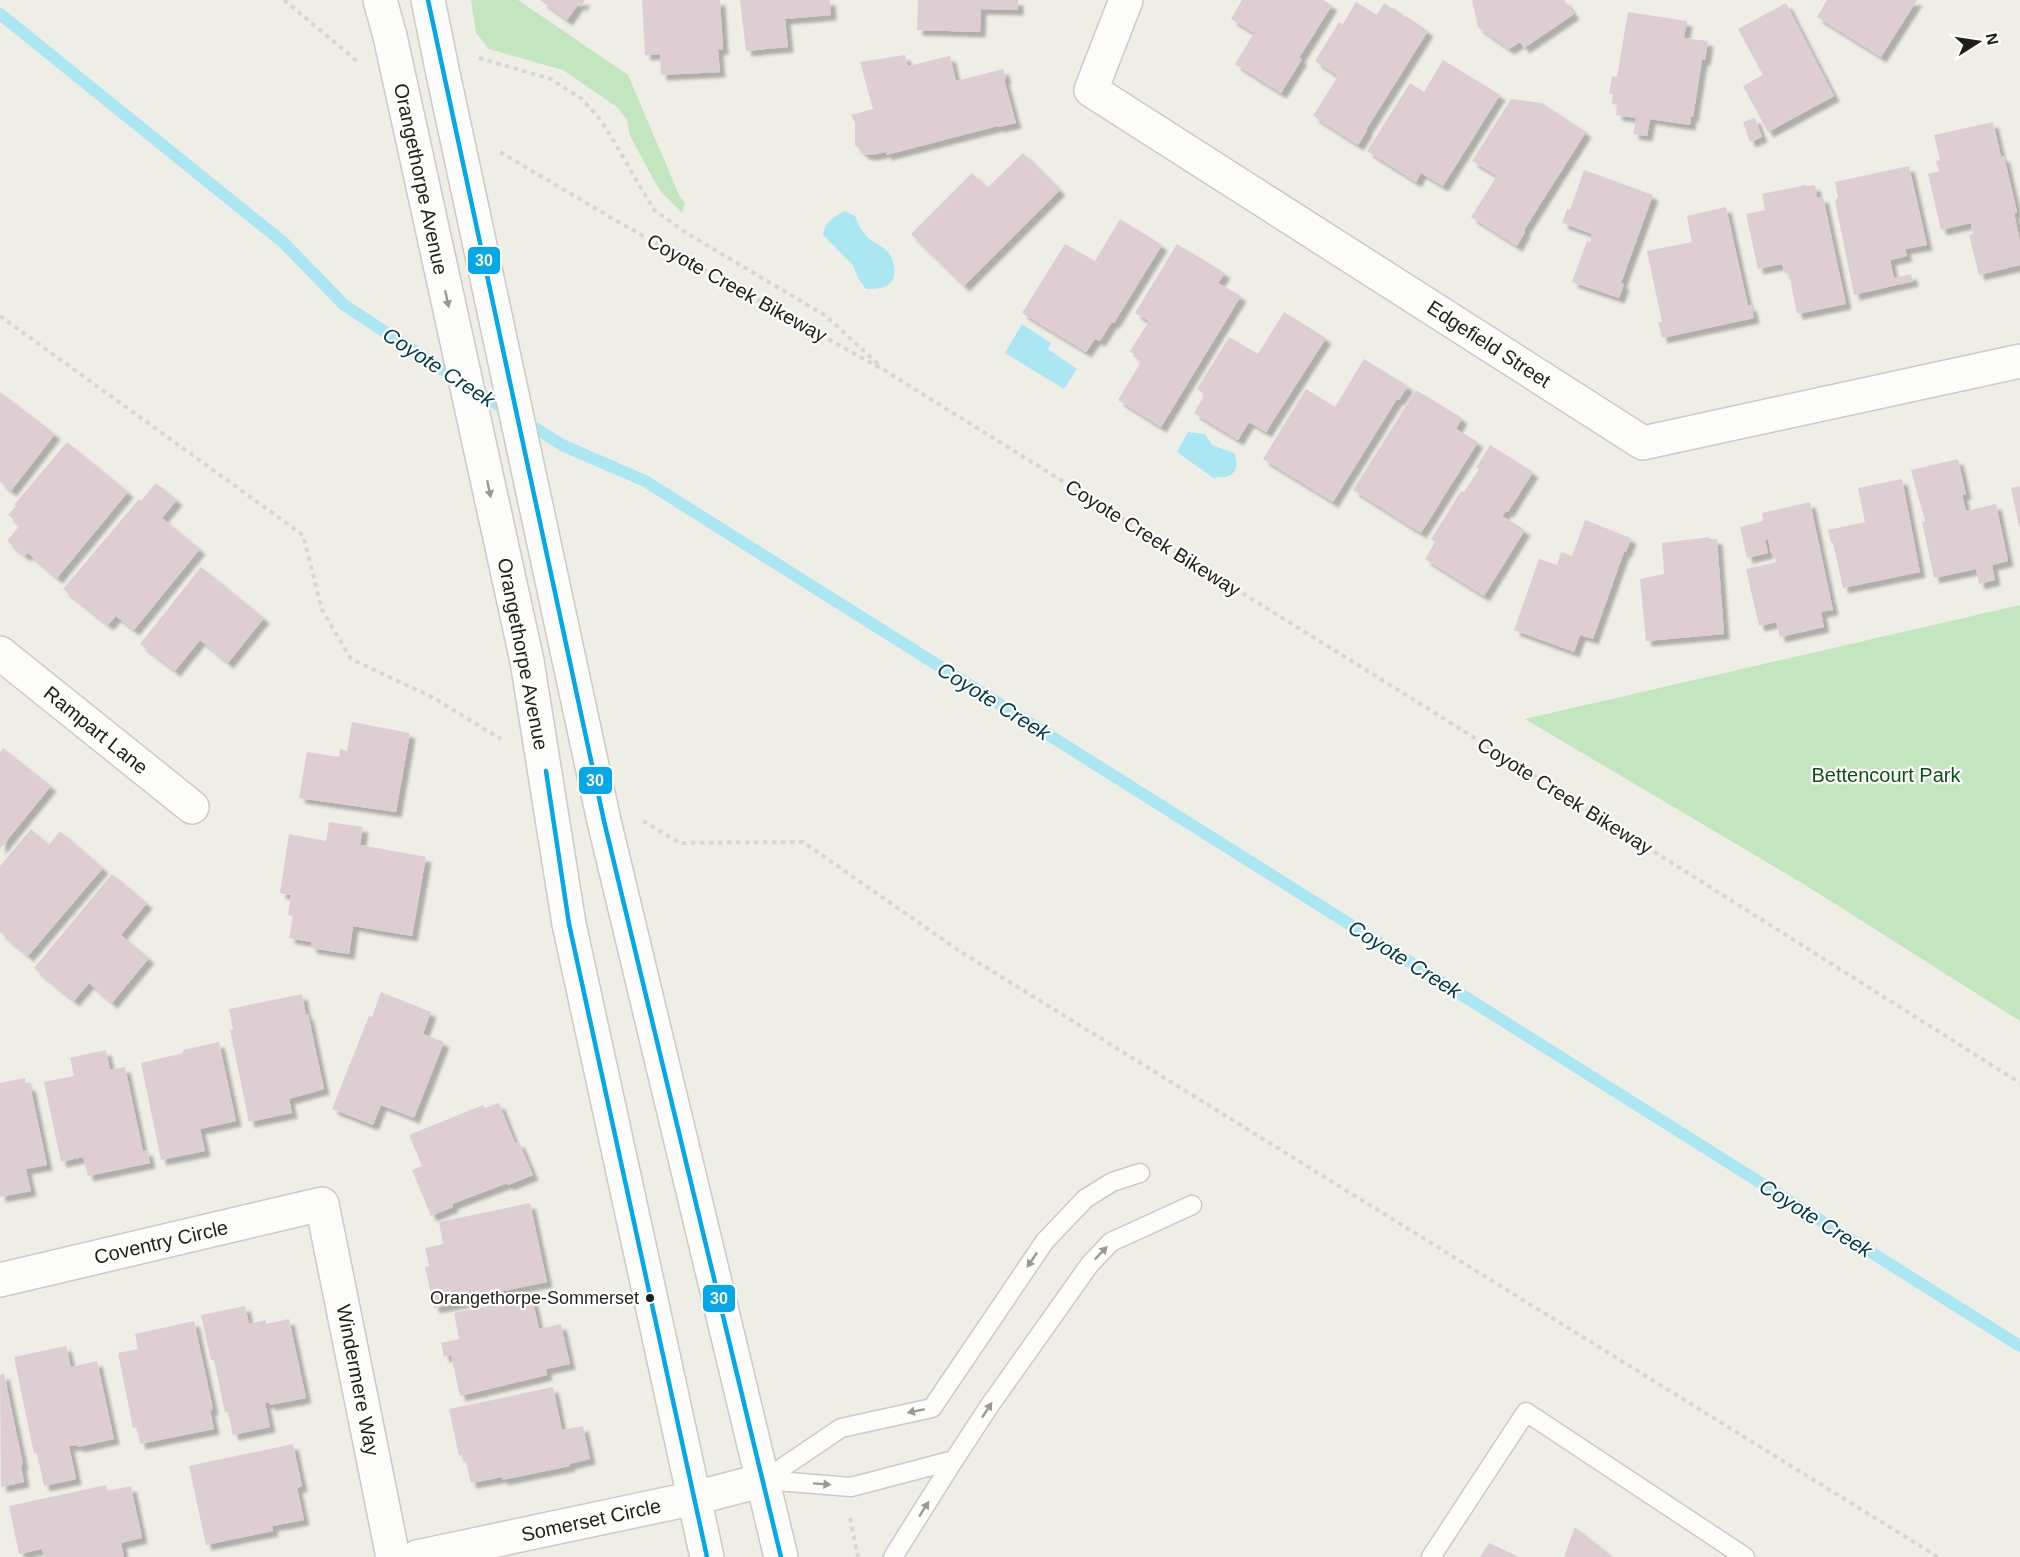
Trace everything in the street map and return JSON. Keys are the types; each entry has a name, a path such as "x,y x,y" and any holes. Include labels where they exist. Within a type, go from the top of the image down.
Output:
{"main road":[{"name":"Orangethorpe Avenue","path":"380,0 390,36 527,661 569,924 707,1557"},
{"path":"428,0 598,794 781,1557"},
{"name":"Edgefield Street","path":"1126,0 1091,90 1643,443 2020,361"},
{"name":"Rampart Lane","path":"0,653 192,807"},
{"name":"Coventry Circle","path":"0,1280 322,1204"},
{"name":"Windermere Way","path":"322,1204 393,1557"},
{"name":"Somerset Circle","path":"417,1557 695,1498 764,1480"}],"lane":[{"path":"764,1480 841,1428 932,1408 1045,1241 1085,1199 1112,1182 1140,1173"},
{"path":"893,1557 990,1405 1090,1264 1111,1242 1192,1205"},
{"path":"1431,1557 1526,1412 1745,1557"},
{"path":"764,1480 851,1486 954,1460"}],"path":[{"path":"284,0 358,63"},
{"path":"439,59 467,55 550,79 582,99 603,123 654,210 685,232 826,316 884,370"},
{"name":"Coyote Creek Bikeway","path":"495,149 620,223 884,370 1447,721 2020,1083"},
{"path":"0,316 303,535 321,610 351,659 432,697 544,763"},
{"path":"598,794 680,843 803,842 958,950 1938,1557"},
{"path":"849,1514 858,1557"}],"green space":[{"path":"471,0 518,0 628,75 679,195 685,203 682,213 660,191 630,136 627,120 617,107 563,70 489,49 476,33"},
{"name":"Bettencourt Park","path":"2020,605 2020,1021 1802,883 1525,719"}],"water":[{"path":"845,211 855,216 870,240 889,253 895,272 892,281 887,286 866,289 853,265 823,235 830,220"},
{"path":"1022,324 1051,343 1048,349 1077,369 1064,389 1005,353"},
{"path":"1188,432 1205,434 1212,445 1234,453 1237,464 1234,472 1227,477 1216,477 1215,479 1177,452"}],"building":[{"path":"540,0 585,0 581,6 579,3 567,20"},
{"path":"642,0 720,0 723,49 718,50 720,72 661,75 660,54 645,55"},
{"path":"740,0 830,0 831,15 785,19 788,47 746,51"},
{"path":"918,0 1018,0 1018,10 981,9 980,32 917,30"},
{"path":"1242,0 1323,0 1332,5 1299,58 1302,59 1281,93 1235,64 1254,33 1231,19"},
{"path":"1472,0 1564,0 1574,14 1524,48 1520,42 1509,49 1478,27"},
{"path":"1827,0 1917,0 1881,57 1817,17"},
{"path":"1356,2 1377,15 1384,3 1428,31 1358,145 1313,116 1338,76 1315,61 1339,22 1343,24"},
{"path":"1786,3 1834,96 1768,132 1743,86 1763,75 1738,29"},
{"path":"1628,12 1687,21 1684,38 1708,41 1705,60 1702,60 1690,125 1650,119 1647,136 1633,134 1636,118 1616,115 1618,105 1612,104 1613,94 1609,94 1612,76 1617,77"},
{"path":"905,55 908,66 950,56 956,81 1003,69 1016,123 886,155 886,152 864,154 855,145 855,123 851,115 873,109 860,62"},
{"path":"1443,60 1500,95 1443,186 1421,173 1416,182 1367,151 1410,83 1424,92"},
{"path":"1511,99 1542,103 1586,132 1524,230 1517,246 1471,217 1497,176 1472,161"},
{"path":"1755,118 1762,137 1750,142 1743,122"},
{"path":"1993,122 2001,157 2004,156 2017,212 2014,213 2020,241 2020,265 1979,275 1969,235 1973,234 1971,223 1941,230 1928,174 1939,171 1936,161 1940,160 1934,135"},
{"path":"1023,153 1060,190 964,286 911,234 972,173 987,188"},
{"path":"1909,166 1927,245 1905,249 1907,256 1890,260 1894,278 1911,274 1913,281 1854,295 1835,201 1838,197 1835,182"},
{"path":"1584,170 1653,195 1621,283 1624,284 1619,298 1572,282 1587,241 1590,242 1592,234 1562,223 1567,209 1570,210"},
{"path":"1815,185 1817,198 1823,197 1846,304 1797,314 1789,273 1785,274 1782,264 1758,269 1746,214 1765,210 1762,194"},
{"path":"1726,207 1748,306 1751,305 1754,318 1662,338 1658,322 1662,322 1647,251 1692,242 1687,216"},
{"path":"1120,219 1162,245 1114,323 1112,322 1100,341 1095,339 1086,352 1022,313 1065,244 1095,261"},
{"path":"1177,244 1225,273 1218,283 1241,296 1161,427 1118,400 1141,362 1130,351 1149,321 1135,313"},
{"path":"1284,312 1326,338 1266,432 1249,422 1238,440 1194,413 1205,394 1197,389 1229,337 1258,354"},
{"path":"1364,359 1408,386 1399,400 1397,399 1333,502 1263,459 1306,389 1335,407"},
{"path":"1416,390 1462,418 1456,429 1478,442 1421,533 1353,490"},
{"path":"0,392 55,434 11,491 0,482"},
{"path":"67,442 128,492 57,578 28,553 25,556 7,541 20,525 8,515"},
{"path":"1490,445 1533,472 1508,512 1506,511 1502,516 1525,530 1484,596 1425,559 1435,542 1431,539 1461,491 1464,492 1479,469 1476,468"},
{"path":"1958,459 1966,494 1962,495 1966,511 1996,504 2008,561 1992,565 1995,580 1979,584 1976,569 1934,578 1922,522 1925,521 1911,470"},
{"path":"1902,479 1920,572 1843,588 1828,530 1865,522 1858,488"},
{"path":"156,483 177,500 162,518 200,549 134,630 116,616 108,625 63,589 139,499 141,501"},
{"path":"2020,486 2020,527 2019,527 2011,488"},
{"path":"1810,502 1833,610 1821,612 1824,627 1780,637 1776,622 1759,626 1746,569 1776,562 1774,552 1771,553 1768,539 1765,540 1768,553 1747,558 1740,527 1763,521 1762,513"},
{"path":"1585,520 1631,538 1593,639 1580,635 1574,652 1514,630 1539,559 1557,565 1561,552 1572,556"},
{"path":"1710,537 1709,539 1717,539 1724,634 1646,641 1640,579 1664,574 1662,543"},
{"path":"201,567 264,618 228,663 200,640 175,671 140,644"},
{"path":"352,722 410,733 396,812 299,798 307,752 339,757 340,749 347,751"},
{"path":"3,748 51,786 0,849 0,753"},
{"path":"329,822 363,827 360,845 426,857 412,936 353,926 349,954 311,948 311,942 289,938 293,916 288,915 291,895 280,893 289,834 326,841"},
{"path":"31,829 49,845 60,831 103,868 28,956 0,932 0,866"},
{"path":"112,874 147,903 121,935 149,958 112,1003 89,983 74,1001 34,968"},
{"path":"381,992 431,1012 423,1034 444,1042 414,1118 381,1105 373,1125 332,1109"},
{"path":"302,994 324,1089 289,1099 292,1113 249,1122 230,1030 233,1030 229,1009"},
{"path":"219,1042 236,1121 200,1129 205,1151 161,1160 141,1063"},
{"path":"106,1050 110,1070 125,1067 143,1151 147,1150 150,1163 88,1176 83,1157 61,1162 44,1082 74,1076 70,1058"},
{"path":"25,1078 26,1086 30,1085 47,1165 26,1169 31,1191 0,1197 0,1083"},
{"path":"499,1103 515,1143 519,1142 533,1175 452,1204 453,1207 431,1216 412,1170 422,1166 409,1135 483,1105 485,1108"},
{"path":"530,1203 547,1282 434,1308 425,1267 429,1266 425,1248 443,1244 439,1222"},
{"path":"532,1297 539,1329 561,1324 570,1364 546,1369 547,1375 460,1396 451,1355 444,1357 441,1343 459,1339 454,1313"},
{"path":"245,1306 249,1324 266,1320 266,1324 289,1319 306,1398 270,1405 265,1403 270,1427 233,1435 228,1412 225,1413 214,1360 211,1360 201,1315"},
{"path":"194,1321 213,1409 210,1410 214,1429 140,1444 137,1427 133,1428 118,1353 138,1349 135,1334"},
{"path":"66,1346 71,1367 97,1361 114,1439 78,1447 77,1445 69,1446 76,1479 44,1486 37,1453 34,1454 14,1357"},
{"path":"4,1374 23,1464 21,1465 24,1482 1,1487 0,1375"},
{"path":"553,1387 562,1430 583,1426 590,1459 569,1464 570,1466 502,1480 502,1477 471,1483 464,1454 459,1456 449,1409"},
{"path":"293,1444 302,1486 297,1488 304,1520 272,1526 273,1531 206,1545 189,1466"},
{"path":"106,1485 107,1491 131,1486 142,1538 121,1543 124,1557 44,1557 42,1549 19,1554 9,1506"},
{"path":"1575,1527 1613,1557 1564,1557"},
{"path":"1489,1543 1519,1557 1480,1557"}],"waterway":[{"name":"Coyote Creek","path":"0,14 284,243 344,305 459,380"},
{"name":"Coyote Creek","path":"473,389 509,412"},
{"name":"Coyote Creek","path":"524,421 562,445 645,481 2020,1346"}],"transit line":[{"name":"30","path":"428,0 604,821 781,1557"},
{"name":"30","path":"546,771 569,924 707,1557"}],"place":[{"name":"Orangethorpe-Sommerset","path":"650,1298"}]}
